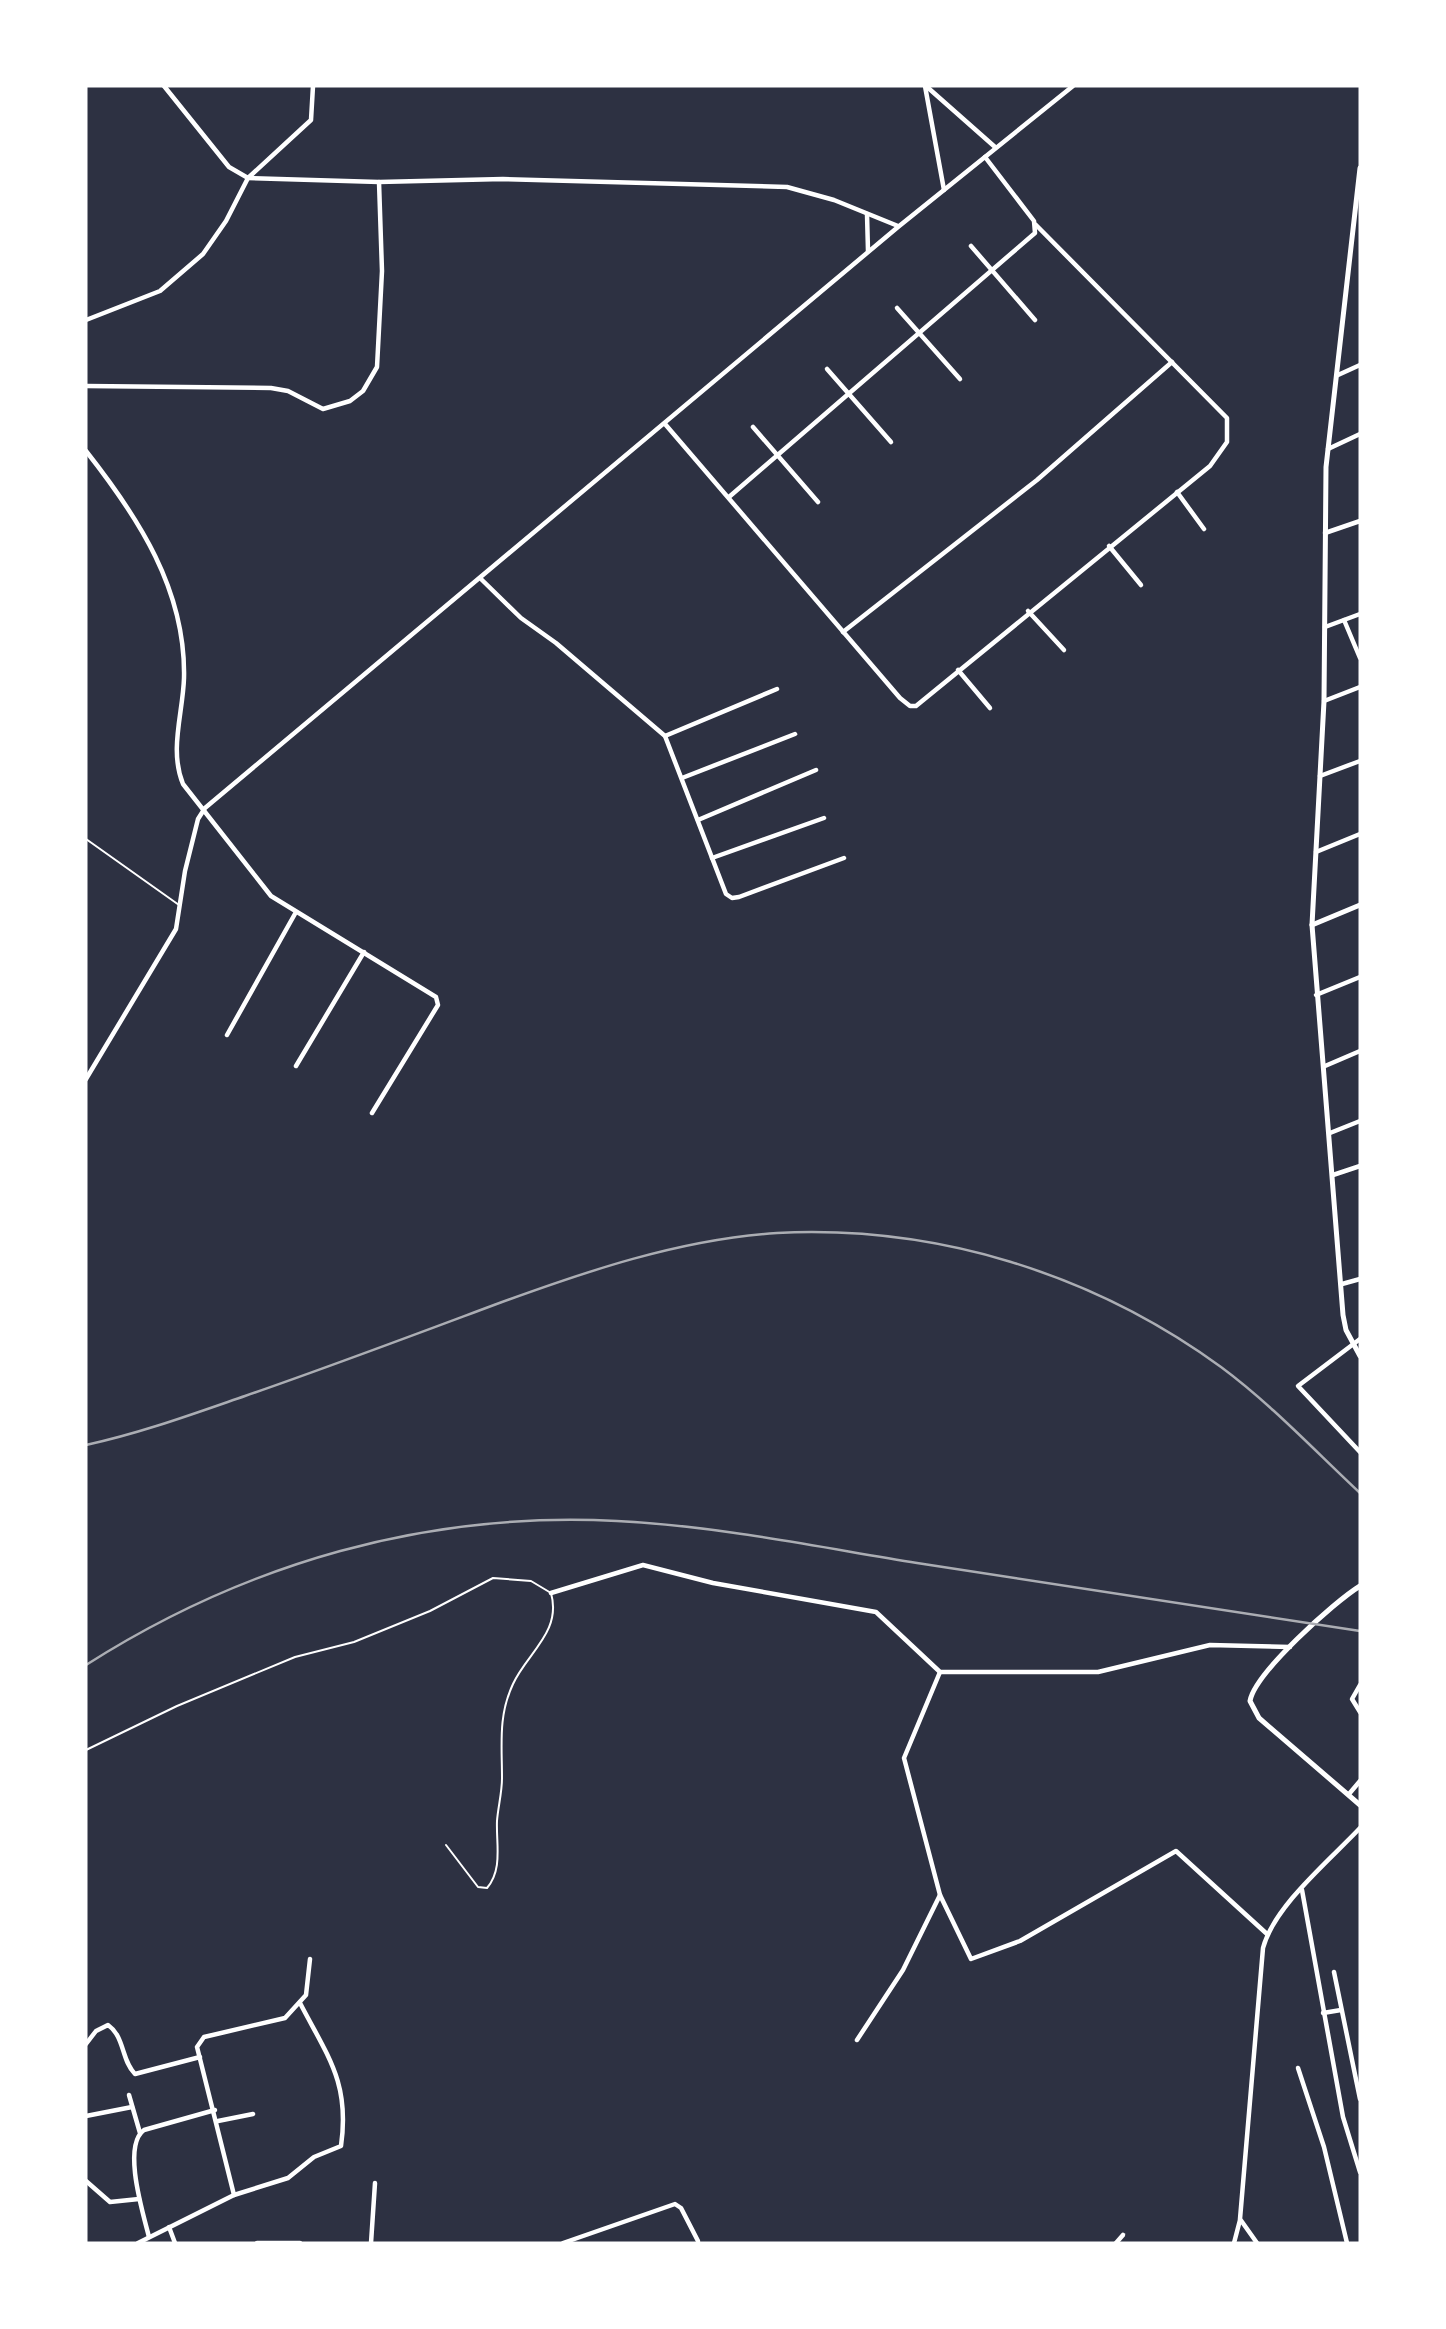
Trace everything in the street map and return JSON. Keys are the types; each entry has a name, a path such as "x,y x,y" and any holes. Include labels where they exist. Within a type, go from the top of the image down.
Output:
{"street":[{"path":"164,86 229,167 248,178 379,182 503,179 786,187 816,194 898,227"},
{"path":"86,320 160,291 203,254 226,220 248,178 311,120 313,86"},
{"path":"927,86 995,147"},
{"path":"927,86 944,190"},
{"path":"86,1079 176,929 185,871 198,819 205,808 898,227 1073,86"},
{"path":"665,424 910,706 916,706 1028,611 1210,466 1227,442 1227,418 1037,225 985,157"},
{"path":"1360,168 1338,375 1327,449 1324,701 1312,925 1343,1315 1352,1344 1360,1356"},
{"path":"86,386 271,388 288,391 323,409 350,401 363,391 379,359 382,271 379,182"},
{"path":"867,213 868,252"},
{"path":"729,497 990,269 1035,233 1037,225"},
{"path":"971,246 1035,320"},
{"path":"897,308 960,379"},
{"path":"843,632 1037,480 1172,362"},
{"path":"1338,375 1360,365"},
{"path":"827,369 891,442"},
{"path":"753,427 818,502"},
{"path":"1327,449 1360,434"},
{"path":"86,451 151,545 170,592 180,629 184,676 176,759 183,784 205,808 261,887 296,912 430,992 438,1005 372,1114"},
{"path":"1177,492 1204,529"},
{"path":"1324,533 1360,521"},
{"path":"1109,546 1141,584"},
{"path":"481,579 521,618 556,643 665,736 726,894 732,898 844,858"},
{"path":"1028,611 1064,650"},
{"path":"1325,627 1360,614"},
{"path":"1344,620 1360,658"},
{"path":"958,670 990,708"},
{"path":"1324,701 1360,687"},
{"path":"665,736 777,689"},
{"path":"682,778 795,734"},
{"path":"1320,776 1360,761"},
{"path":"698,820 816,770"},
{"path":"712,858 824,818"},
{"path":"1314,853 1360,834"},
{"path":"1312,925 1360,905"},
{"path":"227,1035 296,912"},
{"path":"296,1066 364,953"},
{"path":"1316,996 1360,977"},
{"path":"1325,1066 1360,1051"},
{"path":"1330,1133 1360,1121"},
{"path":"1333,1175 1360,1166"},
{"path":"1342,1284 1360,1279"},
{"path":"1360,1339 1298,1386 1360,1452"},
{"path":"551,1593 643,1565 713,1583 876,1612 940,1672 1098,1672 1210,1646 1292,1647"},
{"path":"1360,1586 1320,1617 1252,1691 1252,1709 1360,1805"},
{"path":"940,1672 904,1758 940,1895 971,1959 1020,1941 1176,1851 1267,1934"},
{"path":"1360,1685 1352,1699 1360,1712"},
{"path":"1349,1794 1360,1781"},
{"path":"1234,2243 1240,2220 1258,1986 1267,1934 1280,1914 1360,1828"},
{"path":"1302,1890 1343,2117 1360,2172"},
{"path":"857,2039 903,1970 940,1895"},
{"path":"234,2195 218,2121 197,2047 204,2037 240,2026 279,2021 300,2003 308,1989 310,1959"},
{"path":"1334,1972 1360,2099"},
{"path":"138,2243 234,2195 288,2178 314,2157 341,2146 345,2110 338,2076 300,2003"},
{"path":"1323,2013 1341,2010"},
{"path":"86,2044 96,2031 108,2025 118,2034 129,2067 135,2074 200,2057"},
{"path":"1298,2068 1324,2147 1347,2243"},
{"path":"129,2095 140,2133 134,2147 139,2199 149,2237"},
{"path":"86,2116 132,2107"},
{"path":"140,2133 215,2110"},
{"path":"218,2121 253,2114"},
{"path":"86,2180 110,2202 139,2199"},
{"path":"371,2243 375,2183"},
{"path":"564,2243 675,2204 681,2208 698,2241"},
{"path":"1240,2220 1257,2243"},
{"path":"169,2227 175,2243"},
{"path":"1116,2243 1124,2235"},
{"path":"257,2243 300,2243"}],"lane":[{"path":"86,839 181,907"},
{"path":"86,1750 177,1706 295,1657 355,1642 430,1611 494,1578 531,1581 551,1593 553,1607 550,1628 513,1684 501,1718 502,1780 497,1820 497,1871 487,1888 478,1887 446,1845"}],"railway":[{"path":"86,1445 186,1416 528,1293 633,1259 741,1236 836,1233 895,1237 953,1247 1066,1281 1120,1305 1171,1334 1239,1381 1360,1493"},
{"path":"86,1665 147,1629 210,1598 274,1572 340,1551 408,1535 476,1525 546,1520 617,1521 730,1532 1360,1631"}]}
